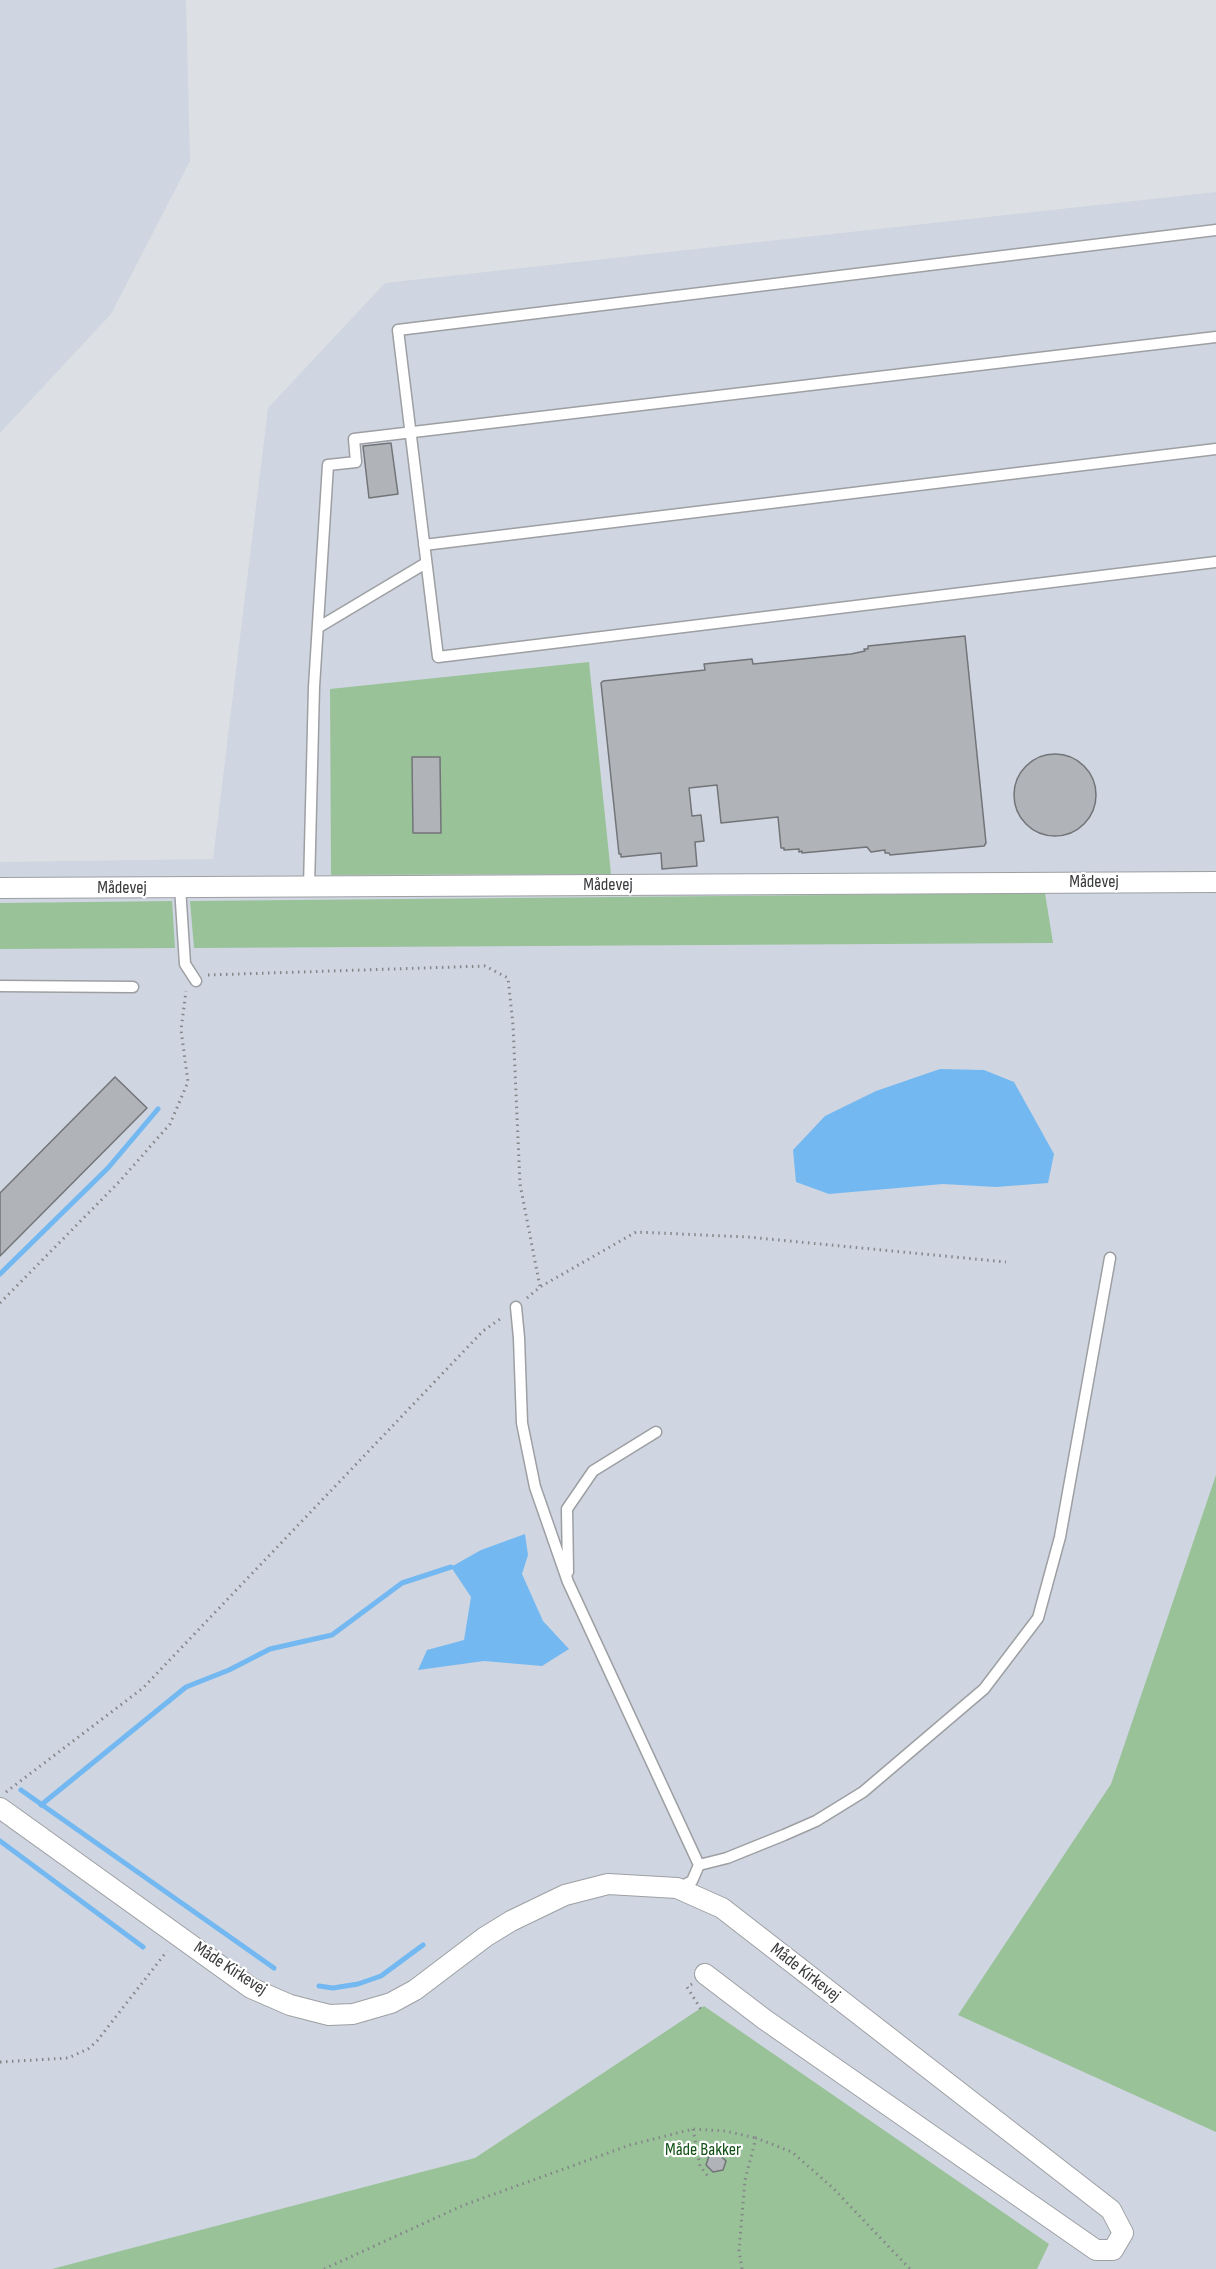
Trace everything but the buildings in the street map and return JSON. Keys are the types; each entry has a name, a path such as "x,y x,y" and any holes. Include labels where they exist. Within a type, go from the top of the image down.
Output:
{"street":[{"name":"Mådevej","path":"0,888 1216,882"},
{"name":"Måde Kirkevej","path":"0,1808 251,1988 290,2005 329,2015 353,2014 391,2003 510,1921 565,1895 608,1884 677,1888 722,1908 1111,2210 1124,2233 1113,2250 1096,2250 764,2019 705,1974"}],"lane":[{"path":"1216,230 398,330 438,657 1216,562"},
{"path":"309,887 314,687 328,465 356,462 354,439 1216,337"},
{"path":"424,545 1216,449"},
{"path":"319,627 426,563"},
{"path":"180,887 185,964 196,981"},
{"path":"0,986 133,987"},
{"path":"699,1865 727,1858 816,1821 863,1792 984,1689 1038,1618 1060,1537 1110,1258"},
{"path":"516,1307 522,1423 534,1487 568,1582 699,1865 692,1881 677,1888"},
{"path":"568,1582 567,1509 593,1471 656,1432"}],"path":[{"path":"0,1303 119,1182 170,1124 188,1082 181,1030 186,991 196,981 209,975 486,966 508,978 513,1025 520,1184 540,1287"},
{"path":"0,1797 143,1688 483,1331 540,1287 636,1232 748,1237 1006,1262"},
{"path":"0,2062 68,2058 88,2049 98,2041 179,1935"},
{"path":"693,2129 700,2166 710,2179"},
{"path":"324,2269 464,2205 630,2145 693,2129 725,2131 756,2138 792,2152 833,2188 910,2269"},
{"path":"742,2269 739,2250 745,2180 756,2138"}],"shaded area":[{"path":"0,0 186,0 190,161 111,314 0,433"},
{"path":"1216,192 1216,2269 0,2269 0,862 213,859 268,408 385,283"}],"green space":[{"path":"589,662 611,874 331,875 330,689"},
{"path":"1045,893 1053,943 194,948 190,901"},
{"path":"172,901 175,948 0,949 0,903"},
{"path":"1216,1475 1216,2132 958,2015 1111,1784"},
{"name":"Måde Bakker","path":"704,2006 1049,2244 1037,2269 52,2269 475,2158"}],"water":[{"path":"940,1069 984,1070 1014,1082 1054,1154 1048,1183 996,1187 943,1184 829,1194 796,1182 793,1150 825,1116 876,1091"},
{"path":"525,1534 528,1555 522,1574 543,1621 569,1649 542,1666 484,1661 418,1670 427,1650 464,1640 471,1597 451,1567 481,1550"}],"waterway":[{"path":"0,1274 108,1168 158,1109"},
{"path":"41,1805 186,1687 229,1670 270,1649 332,1635 402,1583 451,1567"},
{"path":"21,1790 274,1968"},
{"path":"0,1841 143,1947"},
{"path":"319,1986 333,1988 358,1984 381,1976 423,1945"}]}
